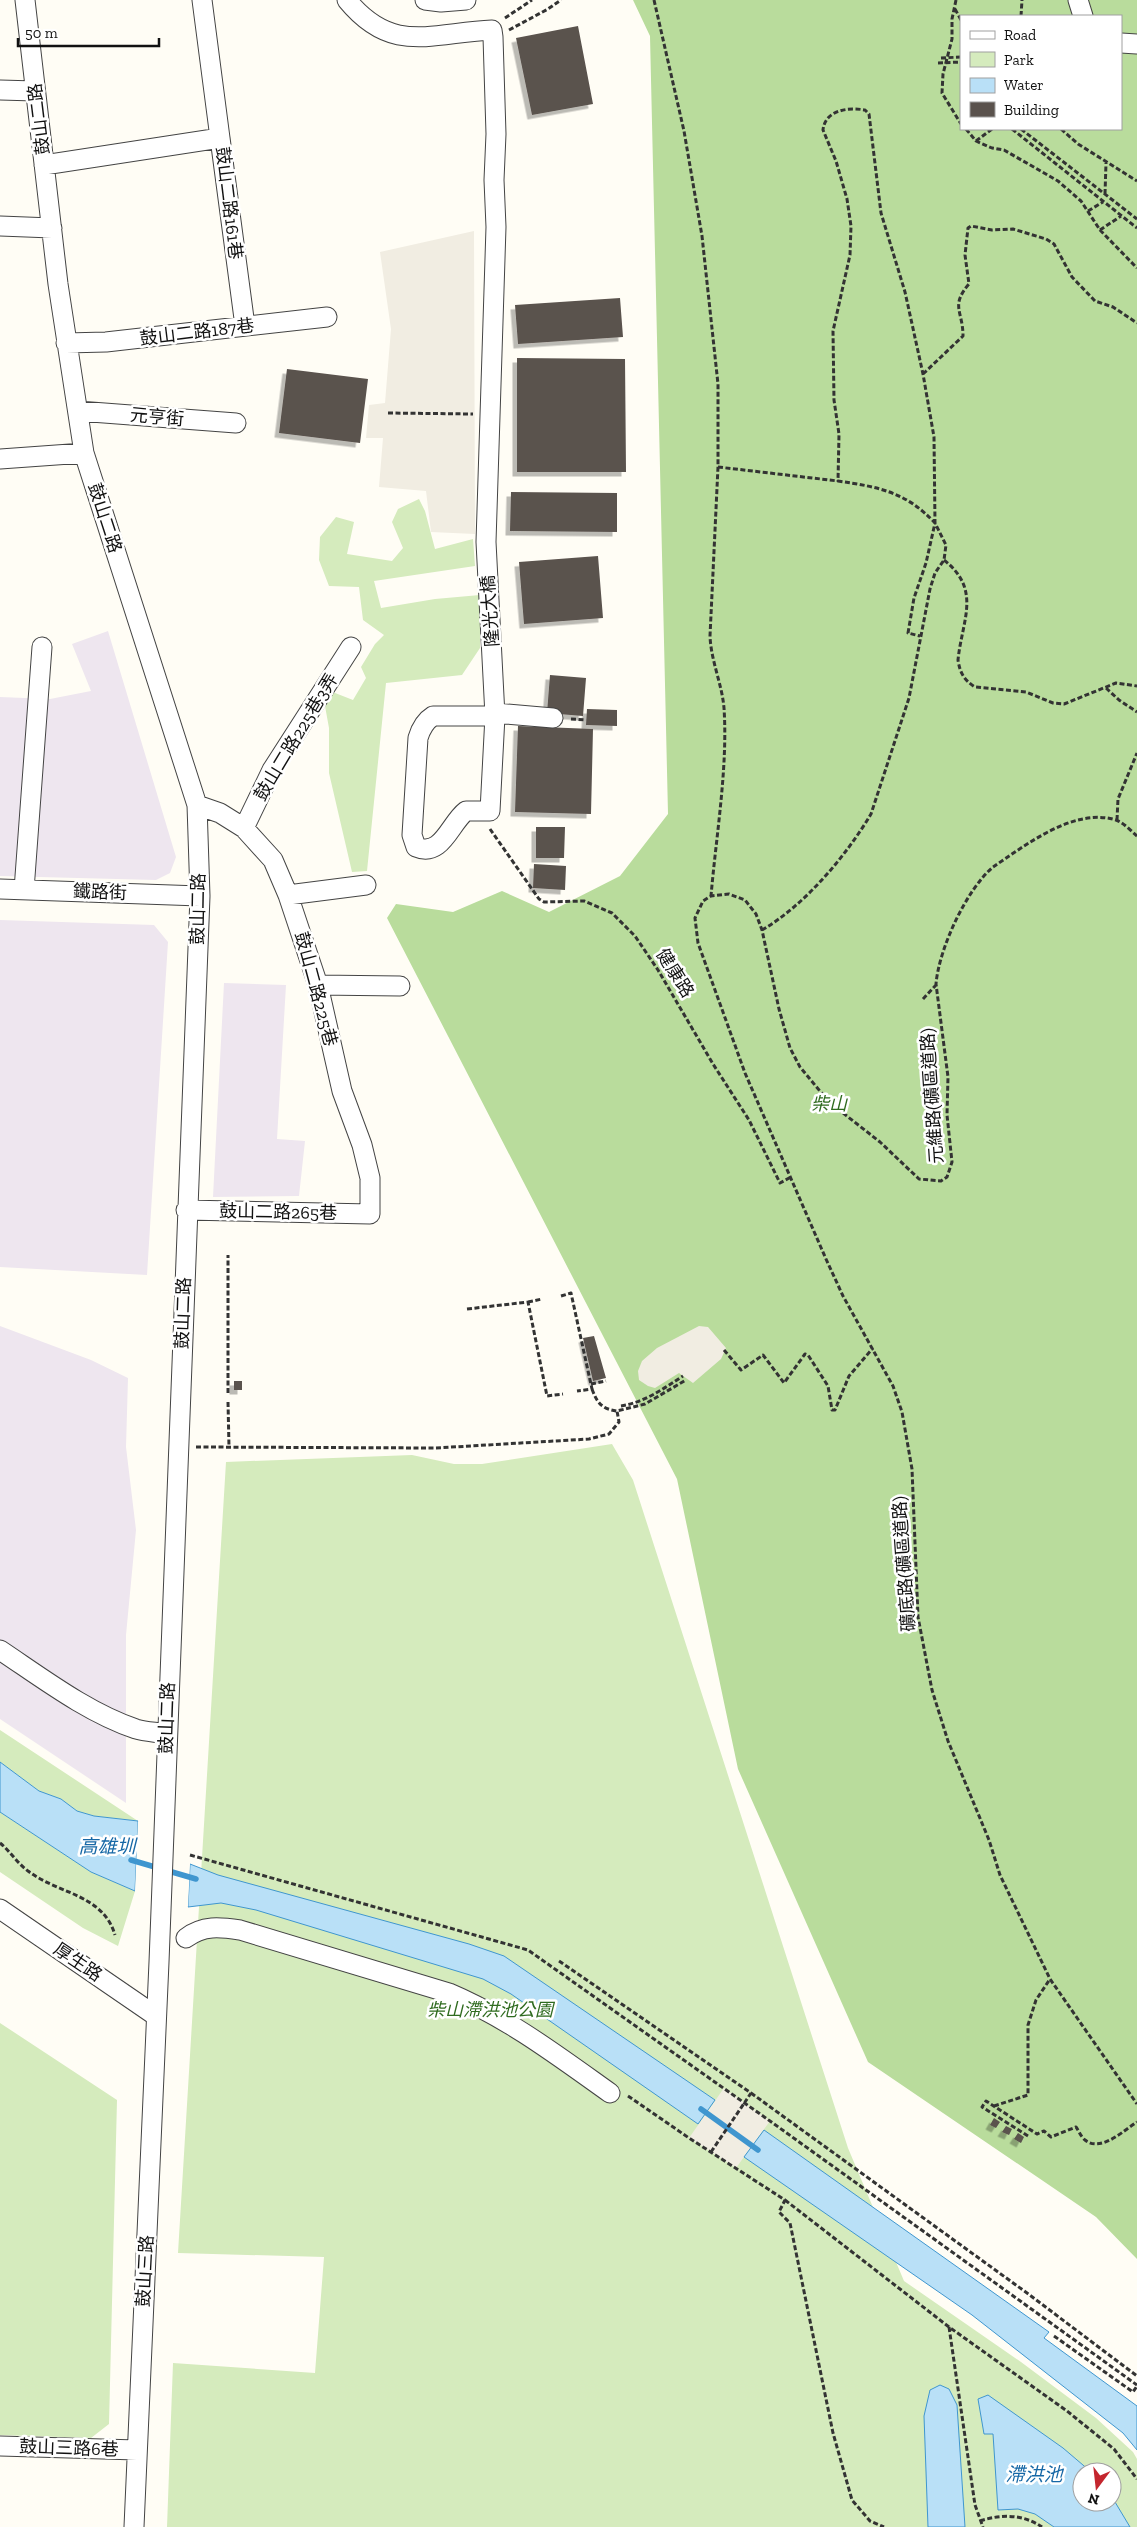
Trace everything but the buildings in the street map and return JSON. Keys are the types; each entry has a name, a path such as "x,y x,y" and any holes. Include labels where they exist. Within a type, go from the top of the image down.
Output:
{"street":[{"name":"鼓山二路","path":"25,0 66,343 84,454 197,805 200,896 186,1210 156,2016"},
{"path":"202,0 220,138"},
{"path":"347,0 360,15 375,27 398,37 415,38 496,29"},
{"path":"425,0 441,2 466,0"},
{"path":"1078,0 1083,15"},
{"name":"隆光大橋","path":"490,820 495,714 486,542 496,134 496,29"},
{"path":"1122,43 1137,44"},
{"path":"0,90 36,91"},
{"name":"鼓山二路161巷","path":"44,165 220,138 245,326"},
{"path":"0,226 52,228"},
{"name":"鼓山二路187巷","path":"66,343 106,342 327,317"},
{"name":"元亨街","path":"78,411 236,423"},
{"path":"0,459 84,454"},
{"path":"24,890 42,647"},
{"name":"鼓山二路225巷3弄","path":"244,828 272,770 351,647"},
{"path":"490,820 463,813 442,841 433,848 420,849 414,844 412,835 418,738 425,723 433,716 495,714 553,718"},
{"name":"鼓山二路225巷","path":"197,805 220,813 244,828 273,860 288,895 318,985 342,1092 362,1145 370,1178 370,1214"},
{"path":"288,895 366,885"},
{"name":"鐵路街","path":"0,889 200,896"},
{"path":"318,985 400,986"},
{"name":"鼓山二路265巷","path":"186,1210 370,1214"},
{"path":"0,1650 84,1703 112,1718 137,1729 167,1734"},
{"name":"厚生路","path":"0,1909 156,2016"},
{"path":"186,1938 195,1932 209,1928 240,1930 449,1993 482,2007 514,2026 610,2093"},
{"name":"鼓山三路","path":"134,2527 156,2016"},
{"name":"鼓山三路6巷","path":"0,2446 137,2450"}],"path":[{"path":"496,29 532,0"},
{"path":"496,29 524,23 561,0"},
{"path":"654,0 684,131 702,236 718,384 718,467 711,642 724,706 725,726 719,812 710,896 703,901 695,918 698,943 745,1073 791,1177"},
{"path":"956,0 952,19 952,39 946,63 942,93 960,122"},
{"path":"1021,15 1022,0"},
{"path":"955,8 960,18"},
{"path":"940,58 960,57"},
{"path":"938,63 960,62"},
{"path":"838,481 839,434 834,400 833,331 850,255 851,226 847,199 836,161 823,135 823,126 832,113 859,109 868,114 881,214 904,292 923,374 934,437 935,523 928,556 914,598 908,633 920,636"},
{"path":"967,130 976,141 992,148 1004,150 1058,181 1081,201 1100,230 1137,268"},
{"path":"976,141 991,130"},
{"path":"1013,130 1137,228"},
{"path":"1022,130 1137,219"},
{"path":"1063,130 1078,144 1137,181"},
{"path":"1105,194 1106,162"},
{"path":"1088,211 1103,202"},
{"path":"1100,230 1121,216"},
{"path":"923,374 963,336 957,307 960,294 968,284 965,255 968,228 971,226 992,230 1013,229 1046,239 1054,244 1072,277 1096,301 1113,307 1137,323"},
{"path":"388,413 490,413"},
{"path":"718,467 882,488 908,499 935,523 946,545 944,560 935,573 930,589 909,698 871,814 861,831 820,881 789,913 762,930"},
{"path":"944,560 960,574 968,595 958,660 965,681 975,687 1026,692 1053,703 1064,704 1116,684 1137,686"},
{"path":"1106,688 1119,700 1137,712"},
{"path":"1137,752 1118,799 1117,820 1137,836"},
{"name":"元維路(礦區道路)","path":"710,896 728,894 746,900 756,914 762,930 782,1025 790,1048 800,1067 828,1102 880,1142 910,1173 919,1179 941,1181 947,1178 950,1172 952,1150 947,1115 948,1077 936,984 938,968 944,949 967,900 984,875 1017,851 1060,825 1079,819 1099,817 1117,820"},
{"name":"健康路","path":"490,820 539,900 544,902 584,901 612,913 635,936 658,970 712,1064 749,1120 780,1183 791,1177"},
{"path":"922,999 936,984"},
{"name":"礦底路(礦區道路)","path":"791,1177 843,1296 893,1386 902,1412 912,1469 918,1617 932,1690 948,1741 989,1840 1000,1875 1031,1934 1050,1978 1137,2104"},
{"path":"228,1255 228,1393"},
{"path":"561,1296 571,1294 592,1389 596,1401 603,1407 617,1411 645,1404 686,1380"},
{"path":"467,1309 542,1299"},
{"path":"528,1302 547,1396 563,1394"},
{"path":"724,1350 741,1370 762,1355 784,1383 806,1354 808,1355 828,1386 832,1410 835,1410 849,1376 873,1348"},
{"path":"621,1406 634,1404 652,1396 683,1376"},
{"path":"591,1384 606,1381"},
{"path":"577,1391 592,1389"},
{"path":"228,1402 228,1447"},
{"path":"188,1447 436,1448 589,1439 613,1430 619,1422 617,1411"},
{"path":"0,1843 26,1870 52,1885 86,1899 100,1909 112,1922 116,1935"},
{"path":"190,1856 528,1950 763,2115 1137,2385 1132,2392 1054,2336"},
{"path":"558,1961 751,2093 1027,2293 1137,2376"},
{"path":"994,2106 1028,2095 1028,2026 1036,2000 1050,1978"},
{"path":"751,2093 711,2152 785,2200 949,2327 1067,2411 1114,2449 1137,2479"},
{"path":"1028,2136 982,2107 986,2101 1037,2134 1044,2131 1051,2137 1076,2127 1085,2140 1095,2144 1106,2142 1137,2122"},
{"path":"785,2200 779,2212 790,2223 833,2433 852,2500 870,2521 884,2527"},
{"path":"949,2327 975,2505 983,2527"},
{"path":"980,2521 995,2516 1008,2516 1024,2518 1042,2527"}],"shaded area":[{"path":"474,231 475,534 431,532 426,491 379,487 383,438 366,438 369,405 385,403 391,329 380,252"},
{"path":"108,631 176,857 170,873 156,880 0,876 0,697 50,699 91,691 72,644"},
{"path":"0,920 154,925 168,942 147,1275 0,1267"},
{"path":"224,983 286,985 277,1139 305,1141 299,1196 213,1197"},
{"path":"0,1326 91,1360 128,1378 126,1447 136,1530 126,1635 126,1803 0,1719"},
{"path":"699,1326 708,1327 726,1348 721,1359 693,1383 679,1373 655,1388 639,1380 638,1371 642,1361 657,1348"},
{"path":"724,2088 770,2121 736,2168 689,2138"}],"green space":[{"name":"柴山","path":"633,0 1137,0 1137,2259 1096,2217 868,2062 738,1769 677,1479 387,918 396,904 453,912 502,891 549,912 620,876 668,814 650,36"},
{"path":"419,499 425,511 435,549 473,539 475,566 374,581 381,608 435,599 480,595 480,648 462,675 386,683 367,871 352,872 329,773 329,728 325,706 330,691 353,700 366,678 361,667 375,644 384,635 363,620 359,587 329,586 319,560 320,537 336,517 354,522 347,554 392,561 403,548 392,522 398,509"},
{"name":"柴山滯洪池公園","path":"612,1444 633,1480 848,2148 904,2281 1021,2362 1096,2418 1133,2452 1137,2459 1137,2527 167,2527 173,2363 315,2373 324,2257 178,2253 226,1462 412,1455 454,1464 482,1464"},
{"path":"0,1730 138,1821 94,1816 77,1811 61,1799 39,1791 0,1762"},
{"path":"0,1812 91,1872 135,1891 118,1946 83,1928 0,1872"},
{"path":"0,2023 117,2100 109,2424 91,2438 0,2435"}],"water":[{"name":"高雄圳","path":"0,1762 39,1791 61,1799 77,1811 94,1816 138,1821 135,1891 91,1872 0,1812"},
{"path":"190,1864 218,1875 469,1944 504,1956 715,2100 698,2124 511,1994 483,1979 256,1910 221,1903 188,1907"},
{"path":"764,2130 1049,2332 1044,2338 1137,2406 1137,2450 1123,2433 972,2315 744,2157"},
{"name":"滯洪池","path":"940,2385 949,2389 957,2405 965,2527 928,2527 924,2416 930,2390"},
{"name":"滯洪池","path":"988,2395 1063,2448 1079,2462 1072,2462 1072,2512 1121,2512 1130,2527 1054,2527 1035,2514 1018,2509 998,2510 993,2434 984,2434 978,2399"}],"pier":[{"path":"138,1821 141,1822 138,1891 135,1891"},
{"path":"190,1861 188,1907 186,1906 188,1864"}],"waterway":[{"path":"131,1860 196,1879"},
{"path":"701,2109 758,2150"}]}
